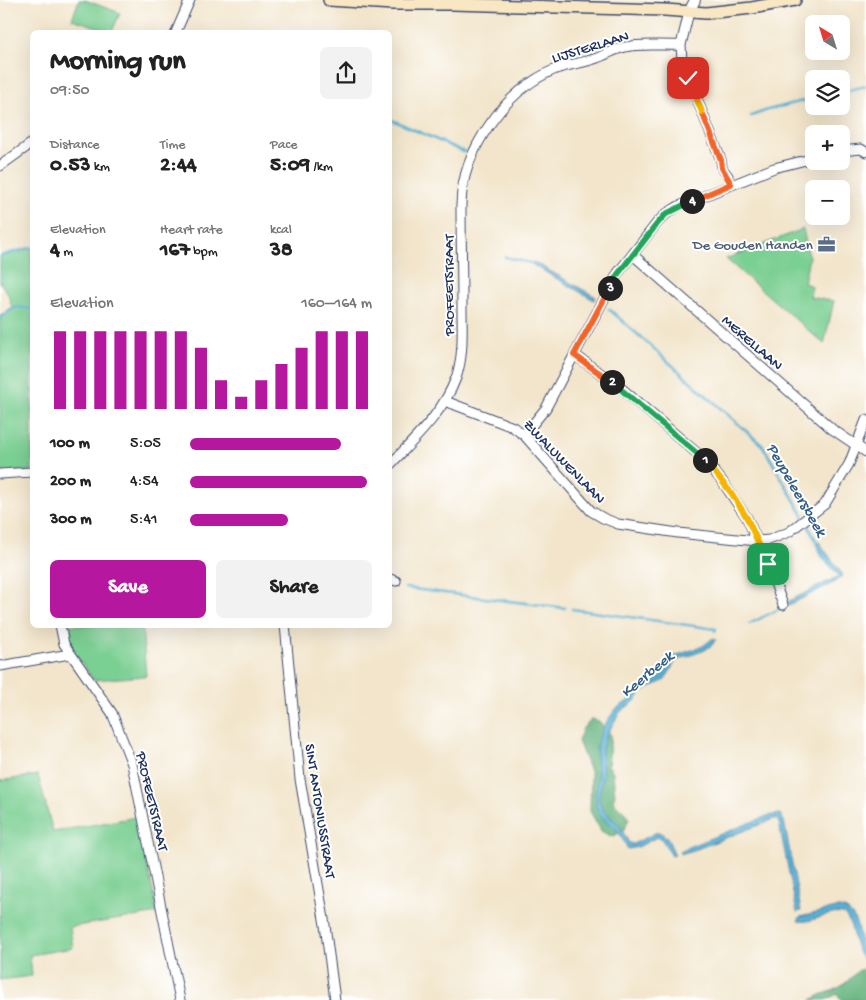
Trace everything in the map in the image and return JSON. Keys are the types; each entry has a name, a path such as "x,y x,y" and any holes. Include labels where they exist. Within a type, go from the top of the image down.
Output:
{"main road":[{"path":"329,0 393,4 452,4 689,12 715,12 795,0"}],"street":[{"path":"177,30 190,0"},
{"path":"695,0 684,29 681,54 684,68 721,160 726,166 730,180"},
{"name":"LIJSTERLAAN","path":"513,96 555,69 598,58 624,47 681,45"},
{"name":"PROFEETSTRAAT","path":"392,463 433,419 445,401 456,378 462,352 461,203 470,157 504,105 513,96"},
{"path":"0,166 30,144"},
{"path":"850,150 861,149 866,152"},
{"path":"524,435 546,408 618,274 652,229 666,214 730,180 805,160"},
{"name":"MERELLAAN","path":"633,255 832,429 866,452"},
{"path":"574,355 621,388 704,460 732,494 747,518 768,564 783,605"},
{"name":"ZWALUWENLAAN","path":"445,401 513,426 524,435 591,511 603,518 618,524 678,533 757,541 769,540 789,532 825,504 849,464 866,420"},
{"path":"0,474 30,472"},
{"name":"PROFEETSTRAAT","path":"61,628 64,644 112,714 132,764 180,1000"},
{"name":"SINT ANTONIUSSTRAAT","path":"285,628 300,779 325,926 335,1000"},
{"path":"0,666 70,654"}],"green space":[{"path":"79,0 85,0 120,13 113,30 106,30 72,19"},
{"path":"803,229 809,257 804,283 812,286 810,297 834,301 824,344 726,259"},
{"path":"30,249 30,471 0,472 0,316 12,307 8,294 0,282 0,257"},
{"path":"64,628 142,628 146,676 94,680 67,643"},
{"path":"591,719 599,721 611,735 608,765 613,772 615,795 613,800 626,813 629,819 624,830 612,837 601,831 590,811 591,774 578,741 583,728"},
{"path":"38,775 53,832 136,817 158,913 70,927 73,948 30,955 32,976 0,980 0,781"},
{"path":"866,967 866,1000 841,1000 837,994 826,1000 811,1000 838,988 859,970"}],"water":[{"path":"534,262 596,297 594,300 533,265"},
{"path":"819,542 843,575 835,582 789,605 787,602 839,576 822,557 816,544"},
{"path":"713,638 716,639 712,645 705,650 678,660 665,680 643,691 635,701 620,712 605,738 602,749 603,772 599,800 604,811 620,826 629,843 633,844 659,832 667,837 675,855 672,856 661,838 657,837 638,847 628,849 618,831 603,819 596,807 598,776 597,742 605,724 616,709 628,701 645,684 661,677 672,657 703,646"},
{"path":"780,814 784,821 801,911 797,912 777,819 680,854 680,851 688,847 767,816"},
{"path":"836,908 848,911 852,915 857,925 866,961 858,951 851,926 845,915 834,914 798,921 800,917"}],"waterway":[{"path":"850,90 866,86"},
{"path":"751,116 805,100"},
{"name":"Peupeleersbeek","path":"392,120 464,152"},
{"name":"Peupeleersbeek","path":"0,256 30,248"},
{"name":"Peupeleersbeek","path":"505,257 535,264"},
{"name":"Keerbeek","path":"0,318 16,307 30,309"},
{"name":"Peupeleersbeek","path":"609,309 763,446 804,517"},
{"name":"Peupeleersbeek","path":"806,522 819,546"},
{"name":"Keerbeek","path":"405,588 565,608"},
{"name":"Peupeleersbeek","path":"749,624 783,607"},
{"name":"Keerbeek","path":"572,609 716,629 715,631"}],"place":[{"name":"De Gouden Handen","path":"827,244"}],"route":[{"path":"688,78 721,160 722,168 731,184 679,206 666,214 647,235 618,274 574,355 621,388 704,460 732,494 747,518 768,564"}]}
